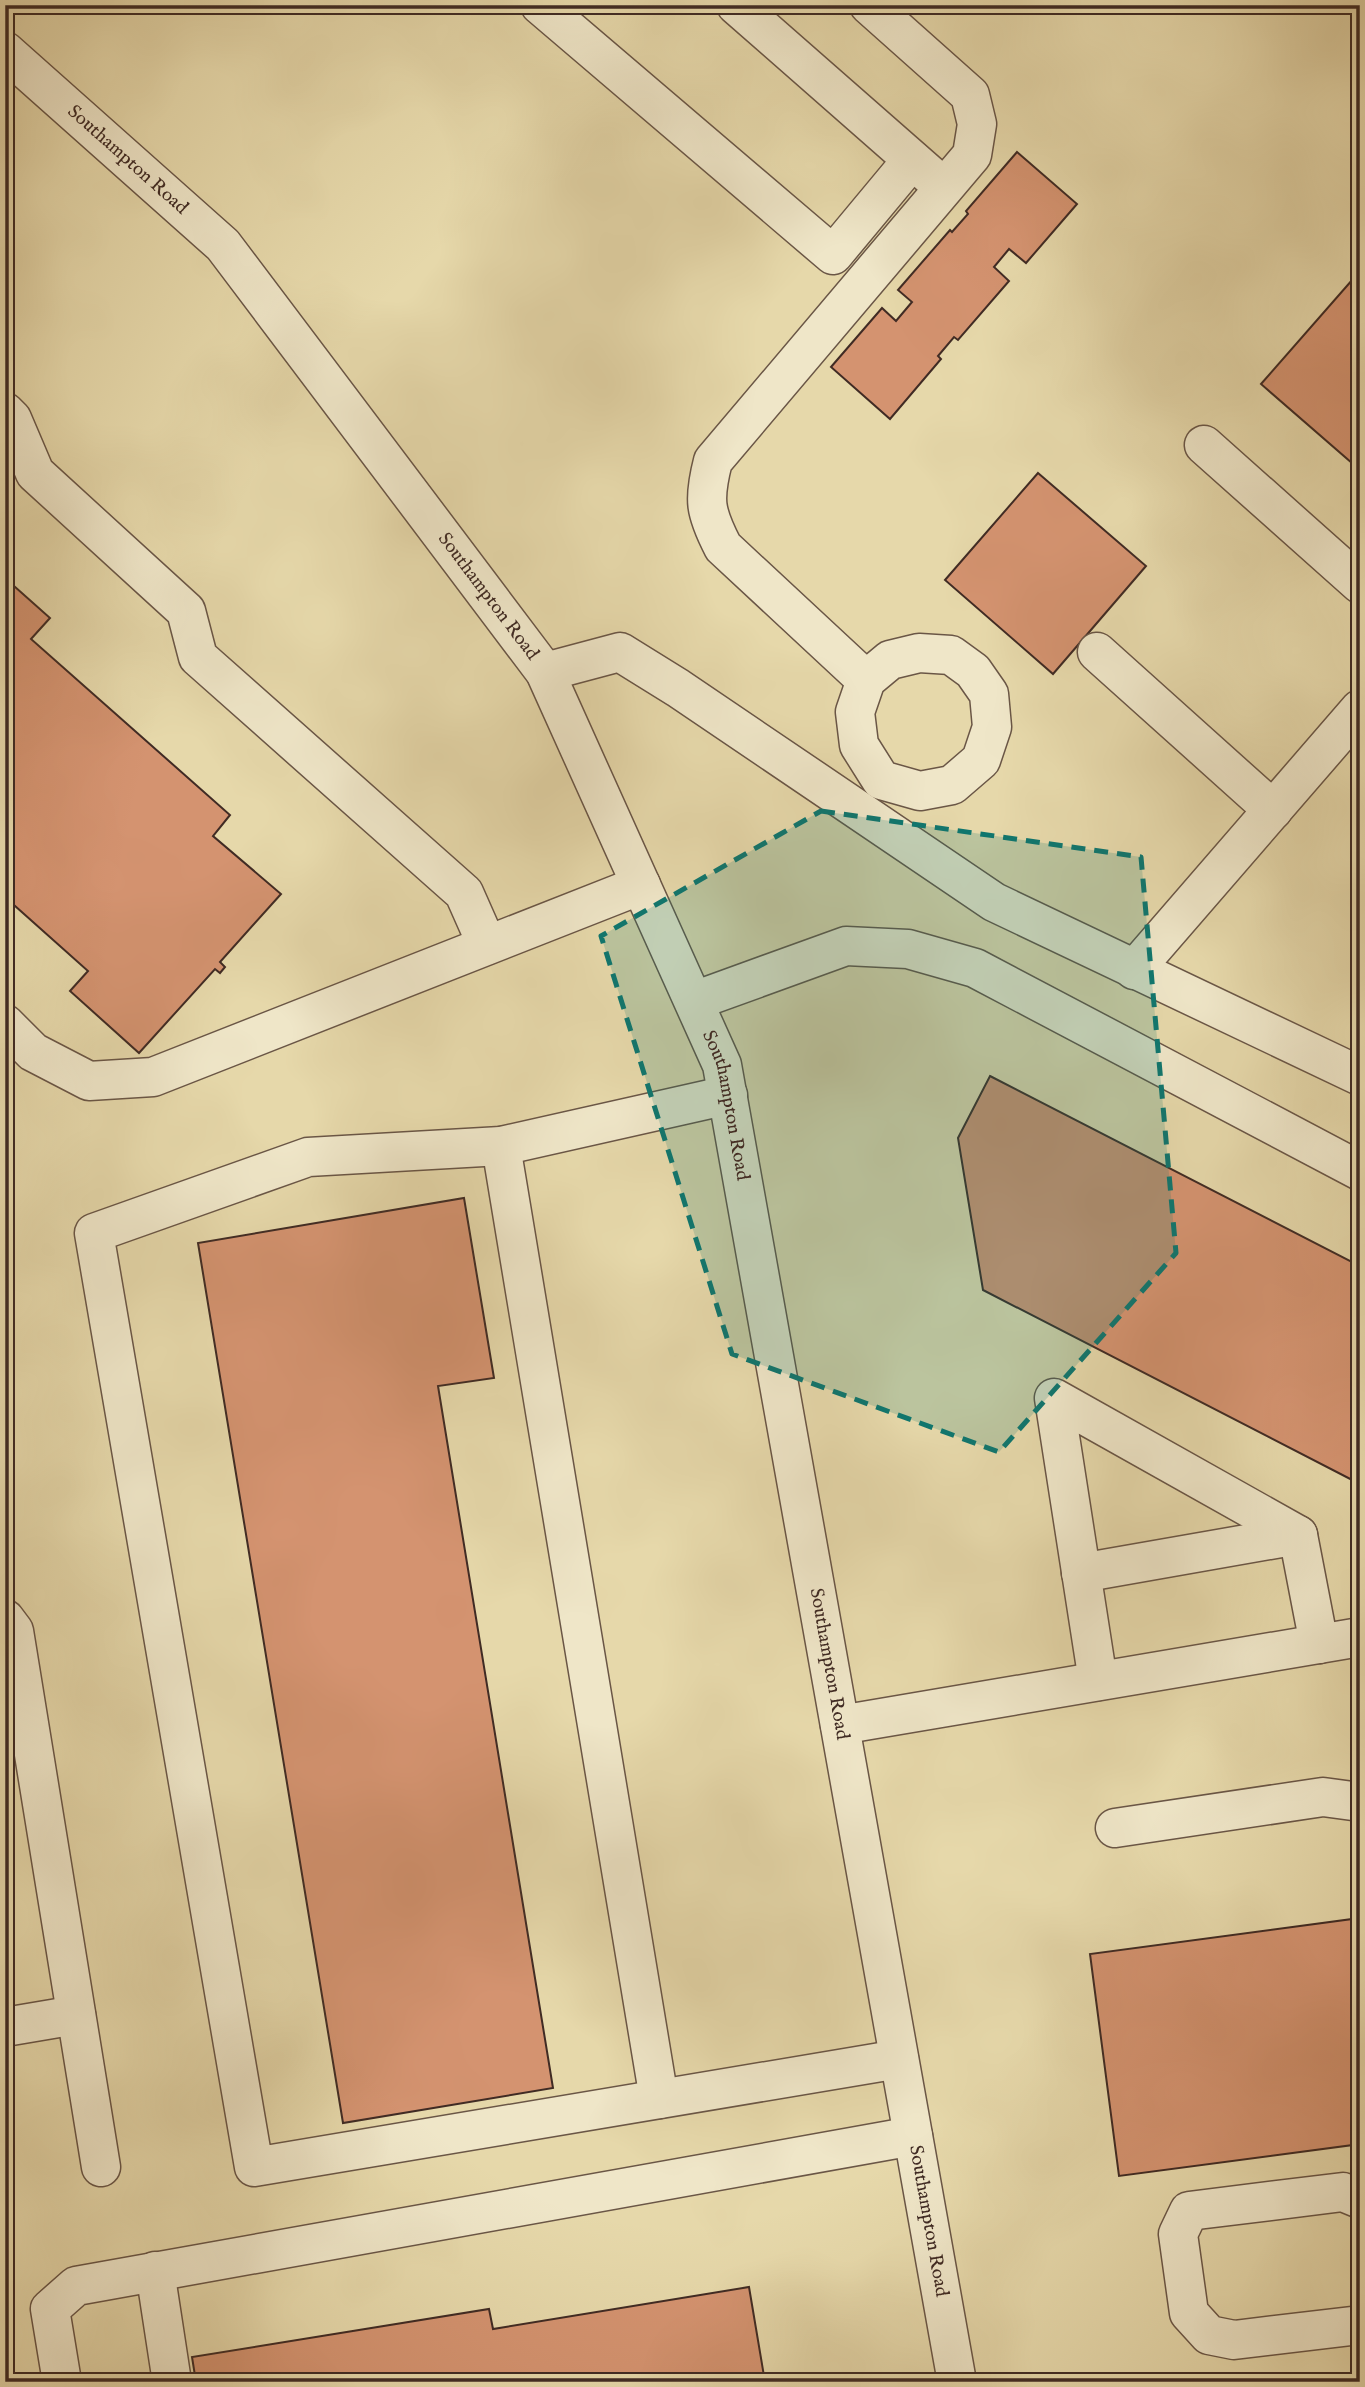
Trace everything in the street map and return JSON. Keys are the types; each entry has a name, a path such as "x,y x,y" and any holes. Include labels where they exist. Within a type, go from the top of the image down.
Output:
{"street":[{"path":"540,5 833,255 912,160"},
{"path":"736,5 944,188"},
{"path":"866,680 723,547 709,520 706,489 713,461 972,155 978,124 971,95 869,5"},
{"name":"Southampton Road","path":"5,51 223,245 545,672 722,1065 957,2382"},
{"path":"5,412 12,419 35,473 186,611 198,657 464,893 487,945"},
{"path":"1204,445 1360,584"},
{"path":"545,672 620,652 678,688 994,902 1360,1076"},
{"path":"1097,652 1273,810"},
{"path":"919,653 951,655 973,671 989,694 992,727 981,760 952,785 920,791 881,780 859,744 855,712 866,680 890,660 919,653"},
{"path":"1134,970 1360,709"},
{"path":"861,812 881,780"},
{"path":"5,1024 33,1052 89,1081 153,1077 641,885"},
{"path":"694,1001 846,946 908,949 975,968 1360,1171"},
{"path":"728,1095 501,1146 308,1157 94,1233 254,2167 899,2059"},
{"path":"501,1146 659,2099"},
{"path":"1098,1681 1055,1398 1298,1535 1319,1644"},
{"path":"1082,1573 1298,1535"},
{"path":"5,1619 14,1631 101,2167"},
{"path":"840,1725 1360,1637"},
{"path":"1115,1828 1323,1797 1360,1802"},
{"path":"5,2027 76,2015"},
{"path":"62,2382 50,2309 76,2286 913,2136"},
{"path":"1360,2199 1343,2192 1189,2211 1178,2234 1189,2314 1209,2335 1234,2340 1360,2325"},
{"path":"155,2271 173,2382"}],"highlighted area":[{"path":"821,811 1141,857 1176,1253 999,1452 732,1354 601,936"}],"building":[{"path":"1017,152 1077,204 1026,263 1009,249 994,267 1009,281 958,340 954,337 938,356 941,359 890,419 831,367 882,308 896,321 912,302 898,290 950,230 952,232 968,214 966,211"},
{"path":"1360,271 1360,470 1261,384"},
{"path":"1038,473 1146,566 1053,674 945,580"},
{"path":"5,578 50,618 31,639 230,815 213,836 281,894 220,962 225,967 220,973 215,969 139,1053 70,991 88,971 5,897"},
{"path":"990,1076 1360,1266 1360,1484 983,1290 958,1138"},
{"path":"464,1198 494,1378 438,1386 553,2088 343,2123 198,1243"},
{"path":"1360,1918 1360,2144 1119,2176 1090,1954"},
{"path":"749,2287 765,2382 196,2382 192,2357 489,2309 493,2329"}]}
